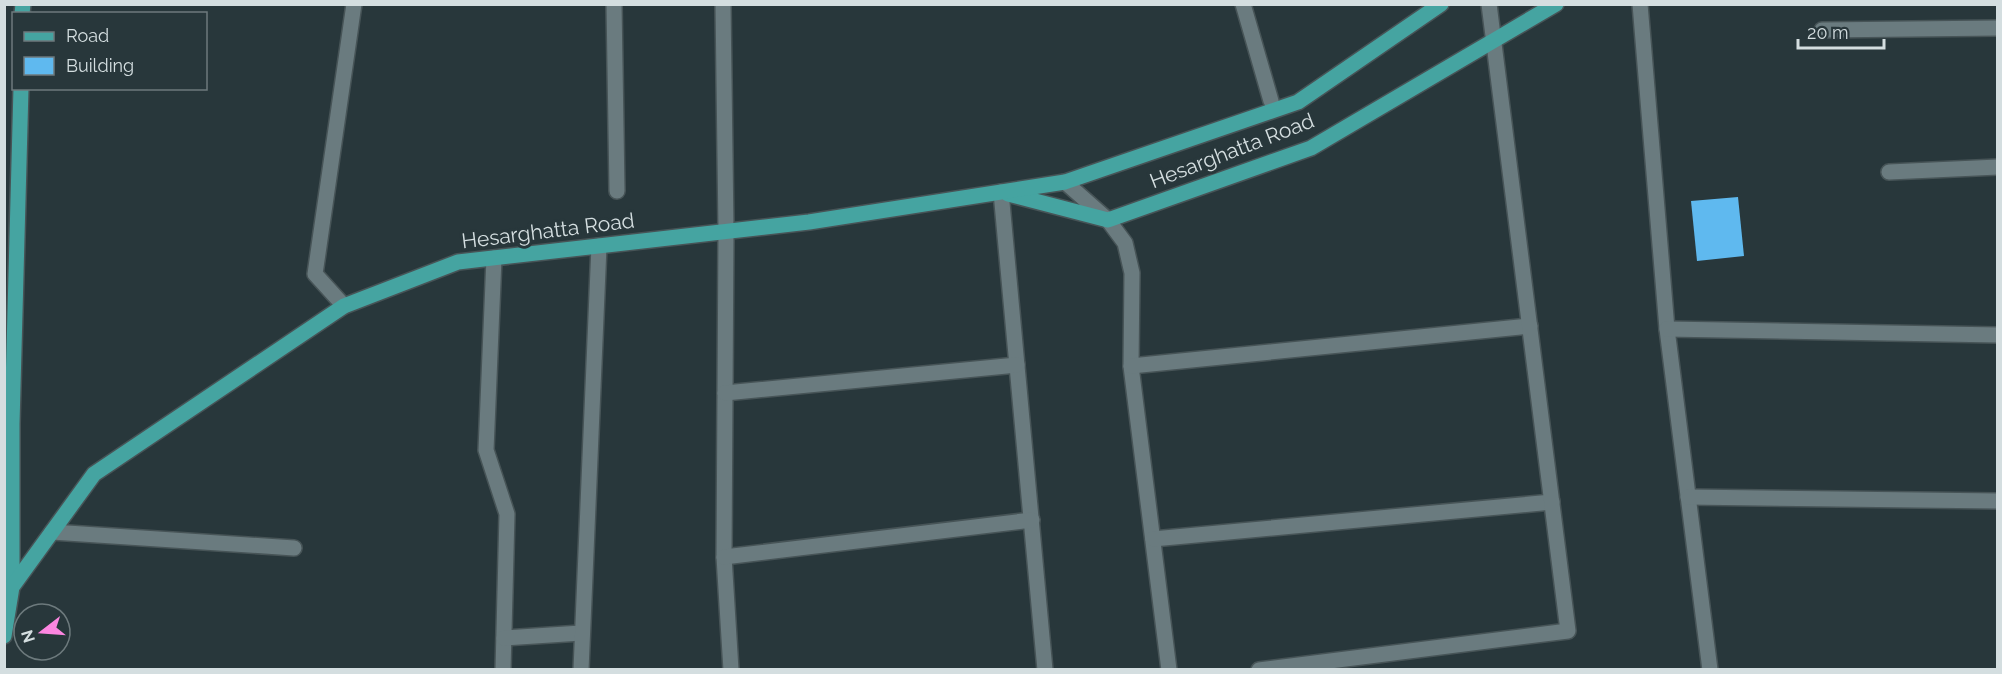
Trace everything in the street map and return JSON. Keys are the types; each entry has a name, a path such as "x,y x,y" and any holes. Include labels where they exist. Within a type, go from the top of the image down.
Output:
{"main road":[{"name":"Hesarghatta Road","path":"4,636 12,587 94,474 344,306 458,262 809,222 1065,182 1298,102 1442,4"},
{"name":"Hesarghatta Road","path":"1001,192 1108,220 1311,148 1556,4"},
{"path":"12,587 9,395 21,90"}],"street":[{"path":"344,306 315,274 354,4"},
{"path":"615,4 617,191"},
{"path":"723,4 726,231 724,556 731,669"},
{"path":"1243,4 1271,101"},
{"path":"1259,669 1568,631 1489,4"},
{"path":"1640,4 1667,329 1710,669"},
{"path":"1822,30 1998,28"},
{"path":"1889,172 1998,168"},
{"path":"1065,182 1108,220 1125,243 1132,273 1131,366 1169,669"},
{"path":"1001,192 1045,669"},
{"path":"581,669 599,246"},
{"path":"494,258 486,450 507,514 502,669"},
{"path":"1131,366 1530,326"},
{"path":"1667,329 1998,335"},
{"path":"725,393 1017,365"},
{"path":"1688,497 1998,501"},
{"path":"1153,539 1552,502"},
{"path":"724,556 1032,520"},
{"path":"52,532 294,548"},
{"path":"504,638 581,633"}],"building":[{"path":"1738,197 1744,256 1697,261 1691,201"}]}
